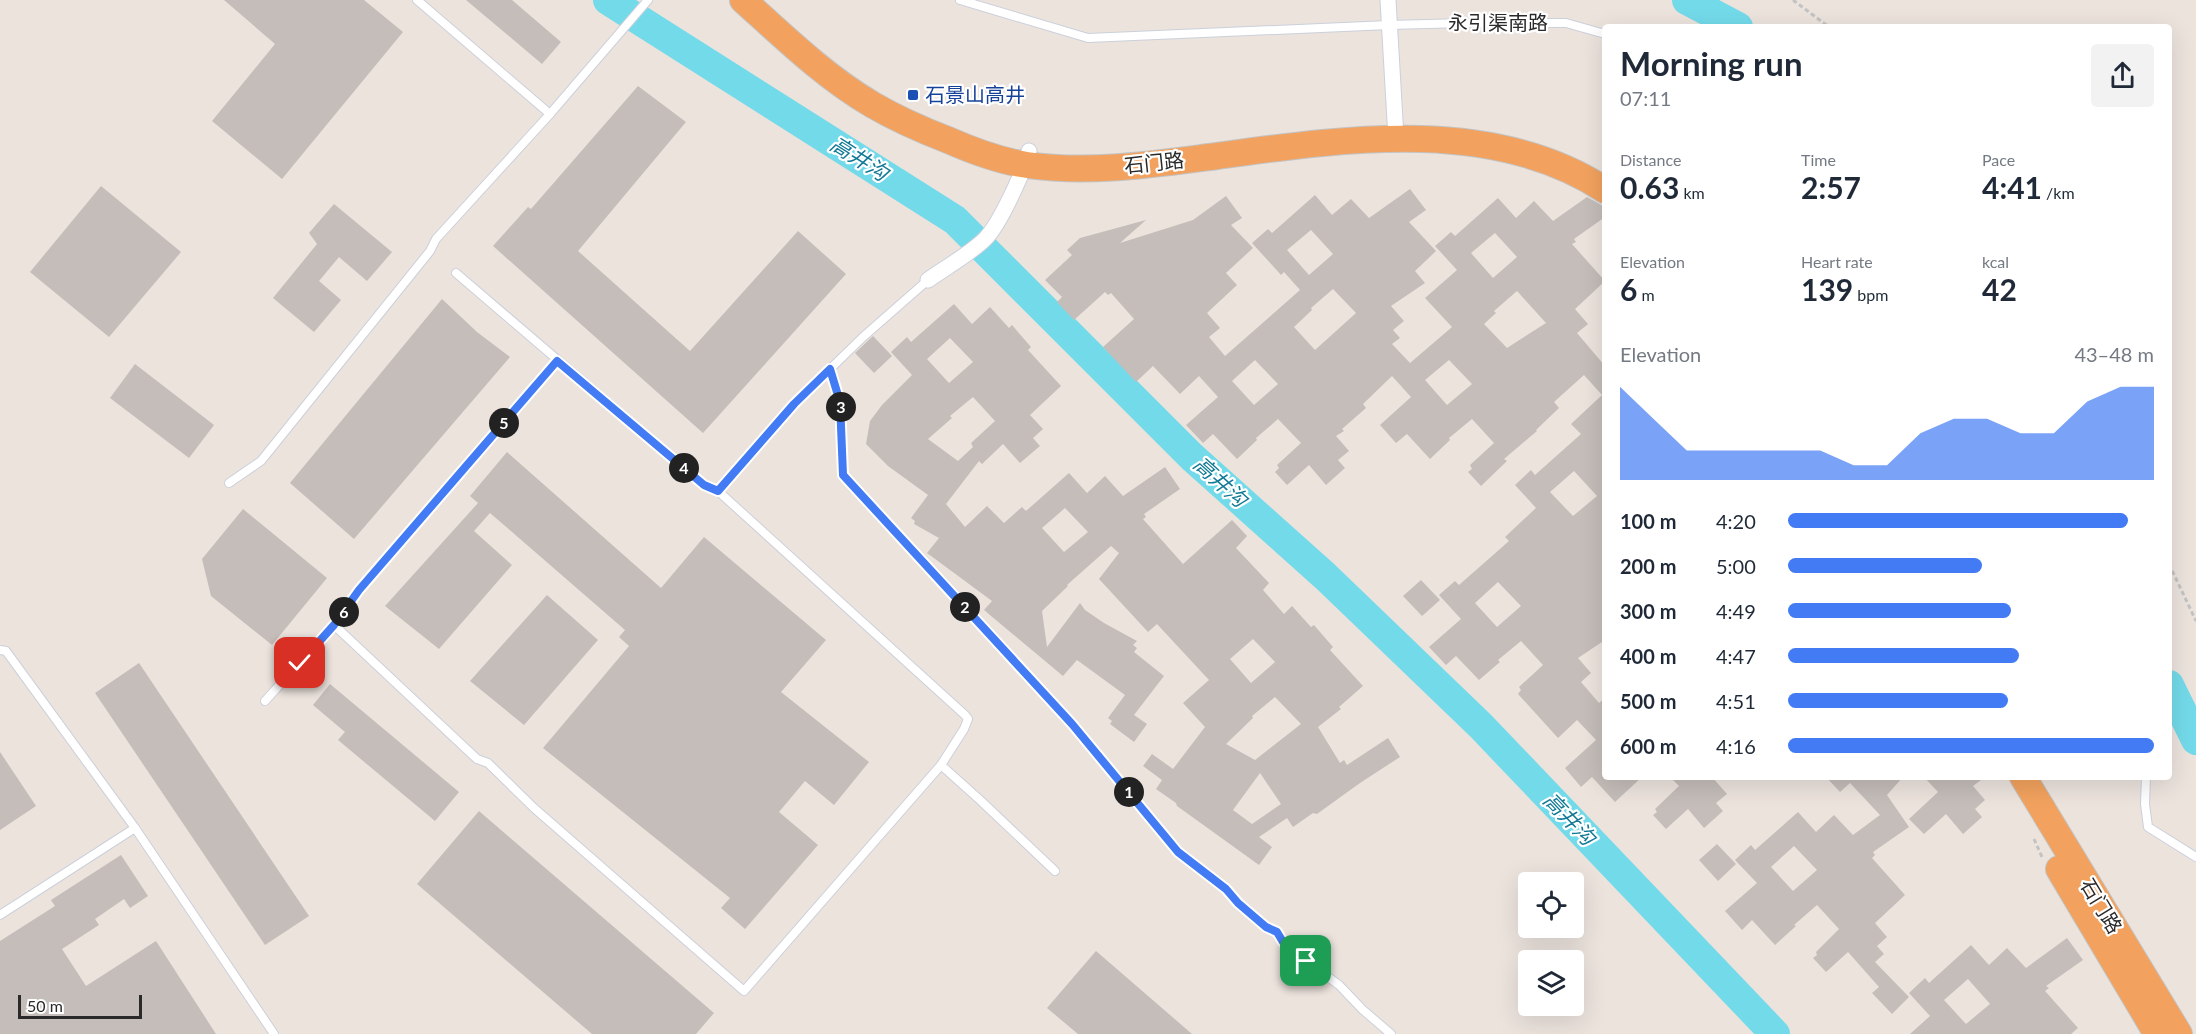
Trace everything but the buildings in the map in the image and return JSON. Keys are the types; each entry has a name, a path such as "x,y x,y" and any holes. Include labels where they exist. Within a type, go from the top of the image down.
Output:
{"highway":[{"name":"石门路","path":"743,0 836,80 872,105 911,125 988,156 1027,158 1137,153 1395,130 1481,128 1541,144 1602,172"},
{"name":"石门路","path":"768,0 836,61 878,91 948,126 994,142 1027,158"},
{"name":"石门路","path":"1395,130 1474,142 1541,159 1592,181 1602,188"},
{"name":"石门路","path":"2009,780 2086,917 2157,1034"},
{"name":"石门路","path":"2025,780 2179,1034"}],"street":[{"path":"1388,0 1395,130"},
{"path":"928,280 986,238 1003,210 1027,158"}],"lane":[{"path":"417,0 550,114"},
{"path":"229,483 261,461 429,251 436,238 550,114 648,0"},
{"name":"永引渠南路","path":"960,0 1088,38 1389,25 1566,23 1602,33"},
{"path":"334,625 477,759 488,763 534,807 744,991 940,765 968,719 718,491 704,485 456,273"},
{"path":"718,491 794,404 928,280"},
{"path":"265,701 334,625 359,590 557,361"},
{"path":"830,369 840,402 843,475 1072,724 1178,852 1226,889 1238,903 1266,927 1277,932 1283,942 1299,951 1306,961 1339,985 1391,1034"},
{"path":"0,650 6,651 135,828 274,1034"},
{"path":"940,765 1055,871"},
{"path":"2146,780 2145,804 2148,827 2196,857"},
{"path":"0,915 135,828"}],"path":[{"path":"1793,0 1825,24"},
{"path":"2172,570 2196,621"}],"waterway":[{"name":"高井沟","path":"608,0 955,220 1192,457 1325,576 1481,726 1775,1034"},
{"path":"1687,0 1732,24"},
{"path":"2172,691 2196,740"}],"place":[{"name":"石景山高井","path":"913,95"}],"route":[{"path":"300,663 334,625 359,590 557,361 704,485 718,491 794,404 830,369 840,402 843,475 1072,724 1178,852 1226,889 1238,903 1266,927 1277,932 1283,942 1299,951 1306,961"}]}
